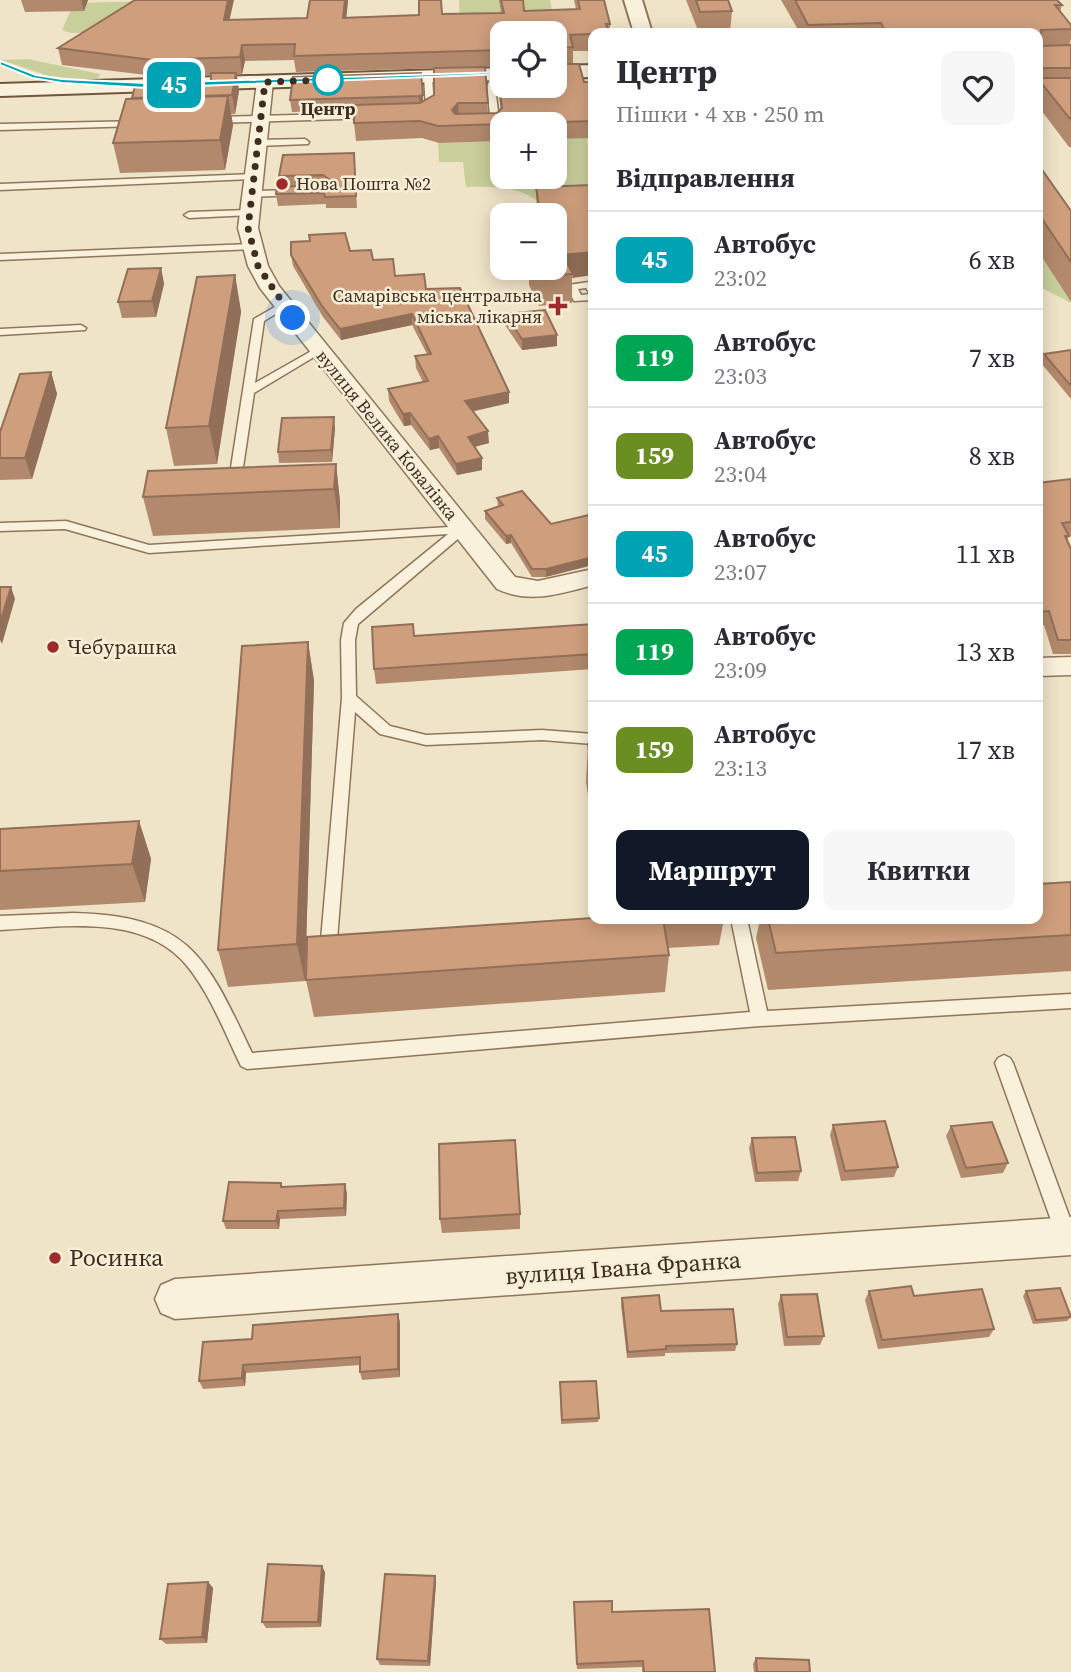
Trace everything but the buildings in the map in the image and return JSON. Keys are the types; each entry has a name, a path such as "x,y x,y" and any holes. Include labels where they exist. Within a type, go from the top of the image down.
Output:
{"main road":[{"path":"633,0 641,28"},
{"path":"567,72 588,71"},
{"path":"5,83 146,86 490,74"}],"street":[{"name":"вулиця Велика Ковалівка","path":"265,82 250,194 251,247 258,266 284,306 506,583 517,589 532,591 588,578"},
{"path":"1043,667 1071,666"},
{"name":"вулиця Івана Франка","path":"175,1299 1069,1237"}],"lane":[{"path":"408,114 430,110 428,76"},
{"path":"471,126 496,125 493,98"},
{"path":"196,121 381,115"},
{"path":"0,128 145,123"},
{"path":"257,143 305,142"},
{"path":"0,187 250,194 312,193"},
{"path":"189,215 250,194"},
{"path":"0,257 251,247"},
{"path":"588,285 572,287 578,299 588,298"},
{"path":"236,474 259,319 284,306"},
{"path":"0,332 81,328"},
{"path":"249,391 319,351"},
{"path":"0,527 66,525 149,549 462,529"},
{"path":"329,940 349,698 348,640 351,623 462,529"},
{"path":"349,698 385,730 426,740 542,736 588,739"},
{"path":"0,923 92,919 157,932 187,955 219,1005 247,1061 760,1019 1071,1001"},
{"path":"740,924 760,1019"},
{"path":"1004,1063 1069,1237"}],"green space":[{"path":"196,0 179,30 71,33 62,30 74,3"},
{"path":"459,0 550,0 554,19 490,21 460,22"},
{"path":"28,59 100,74 97,81 49,76 1,60"},
{"path":"587,138 588,192 550,203 540,203 506,189 567,189 567,139"},
{"path":"490,141 490,187 466,187 463,162 439,162 438,143"},
{"path":"1043,259 1071,302 1043,289"}],"bus line":[{"name":"45","path":"0,64 35,76 62,81 146,86 490,74"}],"place":[{"name":"Центр","path":"328,80"},
{"name":"Нова Пошта №2","path":"282,184"},
{"name":"Самарівська центральна міська лікарня","path":"558,306"},
{"name":"Чебурашка","path":"53,647"},
{"name":"Росинка","path":"55,1258"}],"route":[{"path":"293,318 258,266 248,228 265,82 328,80"}]}
